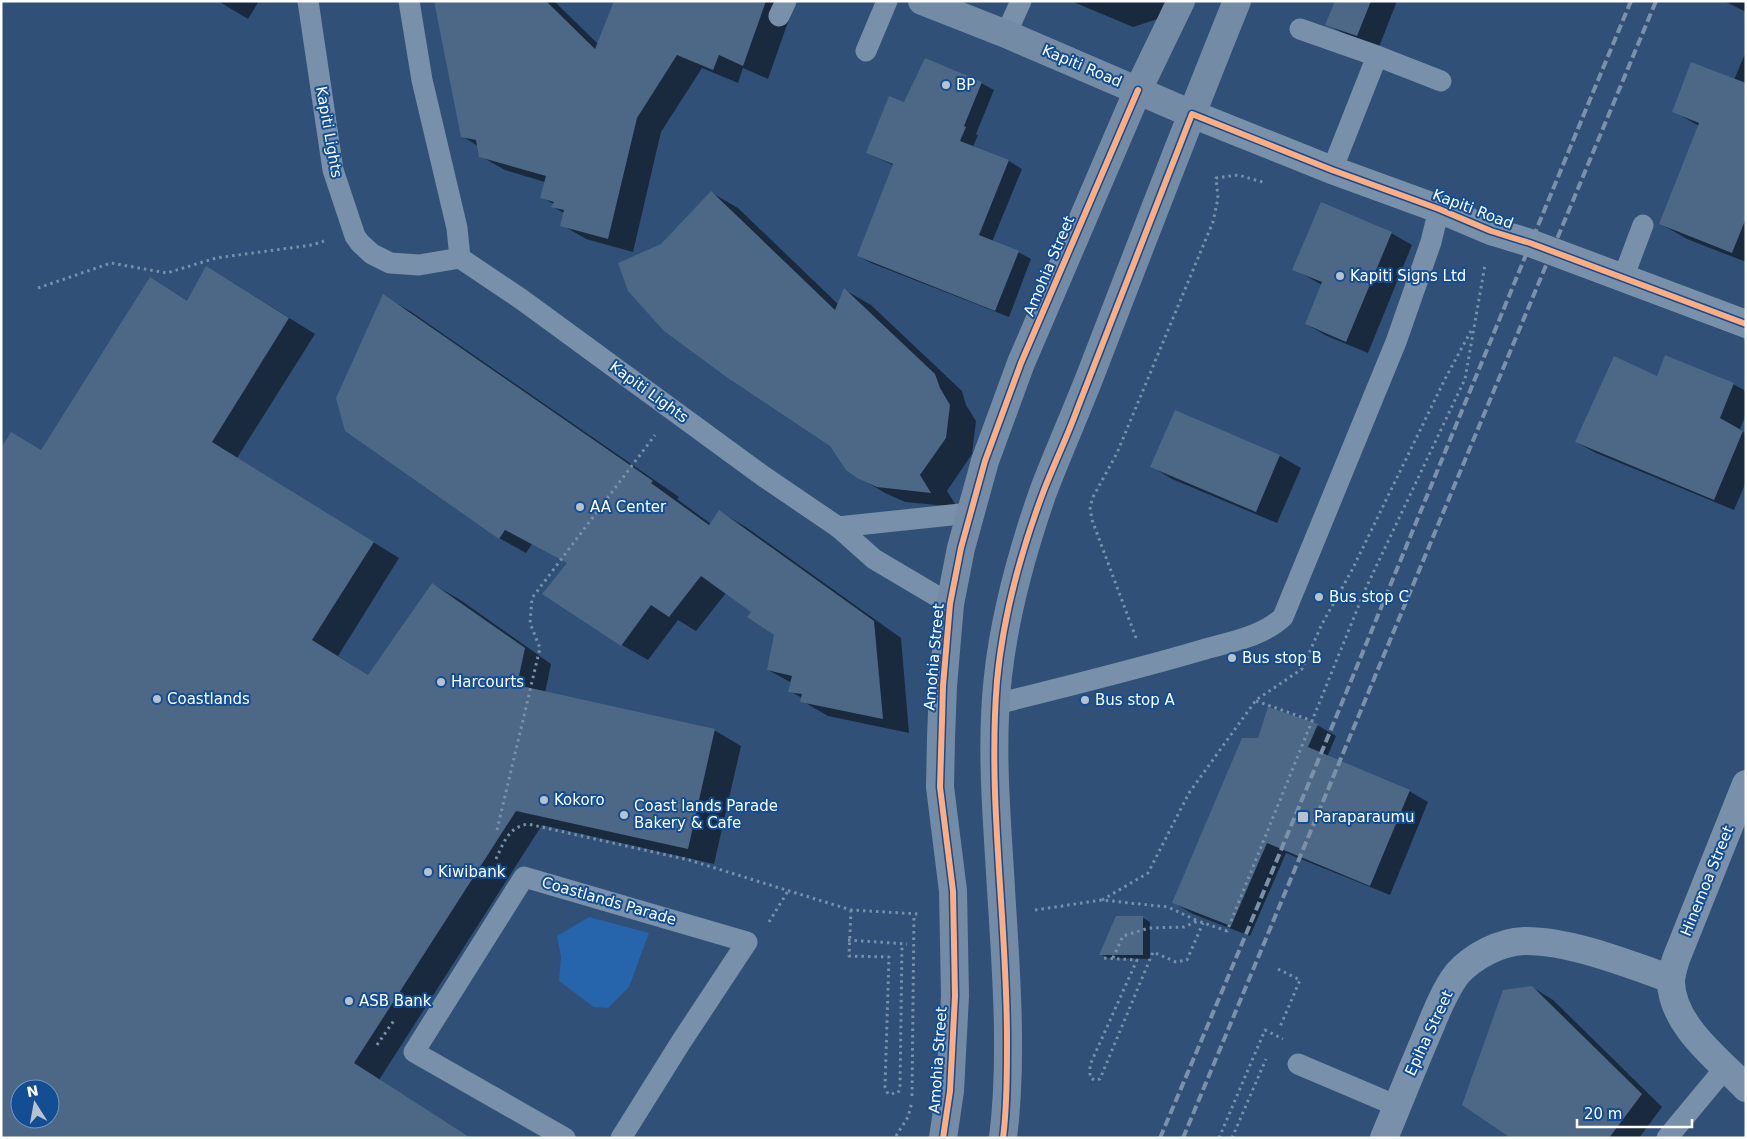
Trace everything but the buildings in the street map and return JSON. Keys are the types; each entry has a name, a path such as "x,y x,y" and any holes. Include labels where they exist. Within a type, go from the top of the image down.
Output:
{"main road":[{"name":"Kapiti Road","path":"922,1 1006,34 1192,114"},
{"name":"Amohia Street","path":"943,1138 954,1050 955,996 953,891 940,787 943,686 950,604 970,513 985,461 1021,363 1138,90 1181,1"},
{"path":"1004,1138 1007,1018 996,804 996,704 1003,633 1009,604 1044,491 1074,419 1237,1"}],"street":[{"name":"Kapiti Road","path":"1192,114 1332,170 1439,209 1491,231 1530,243 1746,324"},
{"name":"Hinemoa Street","path":"1671,979 1676,959 1746,784"},
{"name":"Epiha Street","path":"1384,1138 1441,1002 1458,974 1477,957 1500,945 1522,941 1547,942 1623,962 1671,979"},
{"path":"1671,979 1672,990 1684,1021 1693,1034 1746,1088"}],"lane":[{"name":"Kapiti Lights","path":"308,1 333,170 352,230 360,243 379,258 390,263 419,265 460,258 521,299 838,527 874,559 950,604"},
{"path":"409,1 422,80 457,228 460,258"},
{"path":"866,51 887,1"},
{"path":"1006,34 1021,1"},
{"path":"1300,29 1441,80"},
{"path":"1332,170 1377,56"},
{"path":"996,704 1147,666 1255,634 1275,625 1283,618 1396,342 1432,242 1439,209"},
{"path":"1622,278 1643,224"},
{"path":"838,527 970,513"},
{"name":"Coastlands Parade","path":"565,1138 414,1052 524,877 747,942 621,1138"},
{"path":"1298,1064 1397,1106"},
{"path":"1667,1138 1726,1067"}],"path":[{"path":"1147,666 1092,520 1090,507 1093,497 1117,453 1213,222 1218,198 1216,178"},
{"path":"38,288 112,263 167,273 216,258 312,245 352,230"},
{"path":"1002,912 1029,911 1102,900 1168,907 1203,923 1227,930 1366,590 1464,379 1491,231"},
{"path":"1102,900 1148,874 1189,793 1256,700 1302,669 1322,624 1352,570 1445,379 1474,326"},
{"path":"497,830 540,648 530,623 532,598 673,410"},
{"path":"1256,700 1313,721"},
{"path":"851,910 848,940 849,956 889,957 885,1087 888,1094 898,1093 900,1088 902,944"},
{"path":"905,914 954,912"},
{"path":"896,1136 908,1116 912,1099 914,914"},
{"path":"1113,958 1123,936 1150,928 1184,927 1198,920"},
{"path":"1104,958 1138,961 1090,1065 1090,1076 1094,1080 1100,1079 1153,952 1176,962 1187,960 1203,923"},
{"path":"848,940 907,944"},
{"path":"1278,969 1300,980 1280,1027"},
{"path":"1219,1138 1265,1030 1292,1043"},
{"path":"1232,1138 1269,1054"}],"shaded area":[{"path":"589,917 649,933 629,987 608,1008 594,1007 559,981 561,957 557,936"}],"railway":[{"path":"1160,1138 1631,1"},
{"path":"1183,1138 1656,1"}],"cycle path":[{"path":"943,1138 950,1091 955,996 953,891 940,787 943,686 950,604 961,548 985,461 1021,363 1138,90"},
{"path":"1003,1138 1007,1082 1006,1001 994,772 997,681 1008,608 1028,536 1044,490 1192,114 1332,170 1439,209 1491,231 1530,243 1746,324"}],"place":[{"name":"BP","path":"946,85"},
{"name":"Kapiti Signs Ltd","path":"1340,276"},
{"name":"AA Center","path":"580,507"},
{"name":"Bus stop C","path":"1319,597"},
{"name":"Bus stop B","path":"1232,658"},
{"name":"Harcourts","path":"441,682"},
{"name":"Coastlands","path":"157,699"},
{"name":"Bus stop A","path":"1085,700"},
{"name":"Kokoro","path":"544,800"},
{"name":"Coast lands Parade Bakery & Cafe","path":"624,815"},
{"name":"Paraparaumu","path":"1303,817"},
{"name":"Kiwibank","path":"428,872"},
{"name":"ASB Bank","path":"349,1001"}]}
